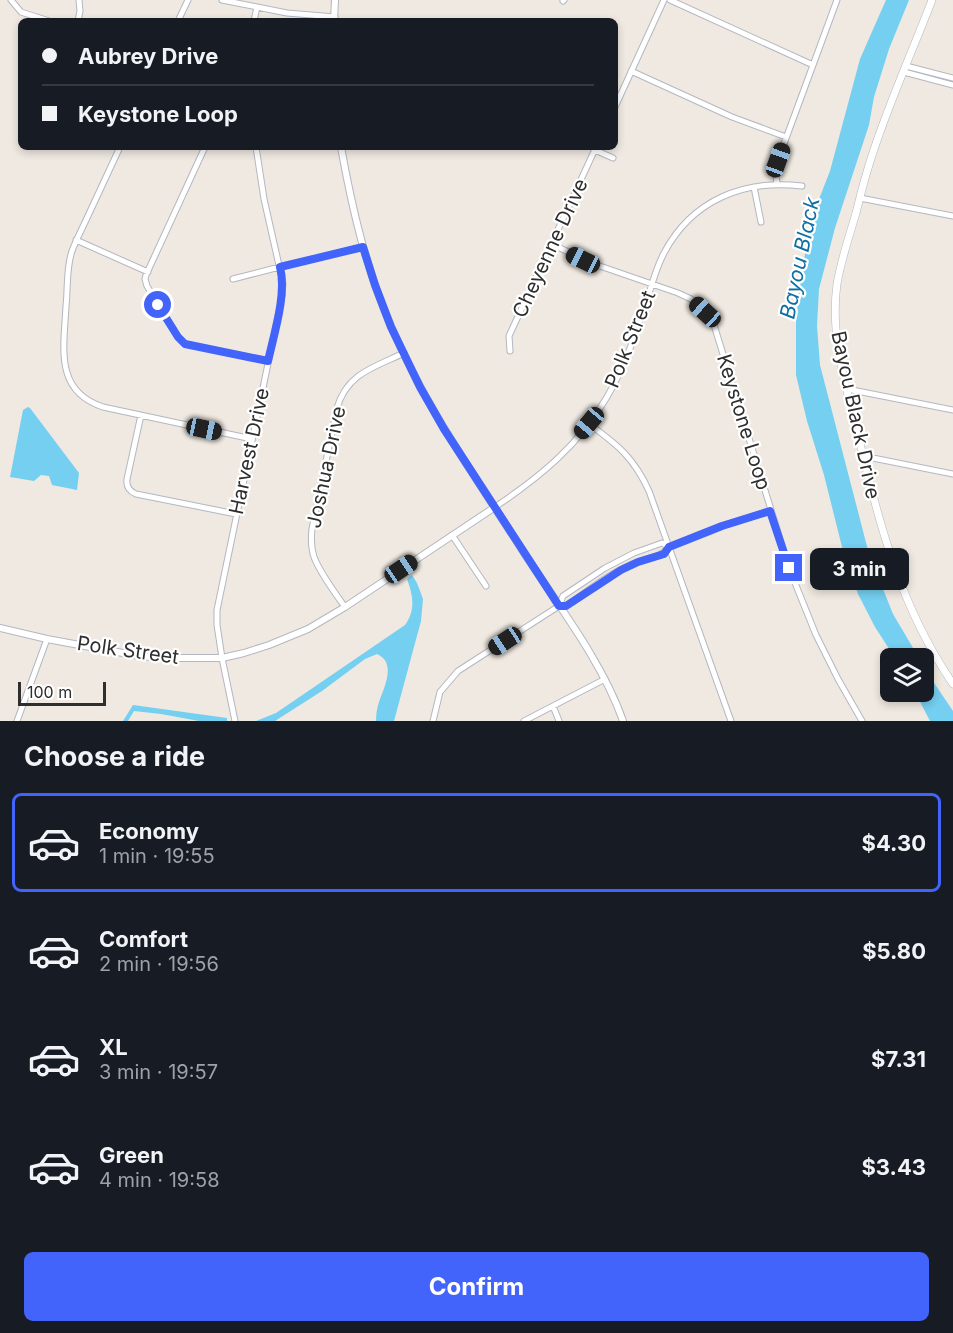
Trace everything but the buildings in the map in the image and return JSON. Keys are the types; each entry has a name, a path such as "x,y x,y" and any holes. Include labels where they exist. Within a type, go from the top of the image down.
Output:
{"main road":[{"name":"Bayou Black Drive","path":"932,0 869,165 837,285 836,323 838,351 886,542 906,597 933,652 953,684"}],"street":[{"path":"11,0 21,12 40,18"},
{"path":"79,0 79,18"},
{"path":"179,18 188,0"},
{"path":"222,0 287,13 327,18"},
{"path":"335,0 335,18"},
{"path":"618,100 664,0"},
{"path":"670,0 813,65"},
{"path":"777,185 776,167 837,0"},
{"path":"255,18 257,7"},
{"path":"905,69 953,78"},
{"path":"905,69 953,85"},
{"path":"631,71 732,117 786,137"},
{"path":"119,150 71,253 64,351 66,373 75,389 90,402 103,407 252,439"},
{"path":"204,150 145,279 147,286 178,337 185,344 268,361"},
{"name":"Harvest Drive","path":"235,721 222,658 217,610 283,289 283,277 264,199 256,150"},
{"path":"343,150 351,199 375,285 387,317 420,387 444,429 583,642 605,679 623,721"},
{"name":"Cheyenne Drive","path":"510,351 509,336 596,150"},
{"path":"598,150 613,158"},
{"name":"Polk Street","path":"0,628 139,656 167,658 222,658 252,650 308,629 345,607 526,486 571,446 606,398 620,372 632,344 657,268 676,234 687,221 721,197 743,189 777,185 801,186"},
{"path":"754,187 761,222"},
{"path":"860,198 953,216"},
{"path":"76,240 148,272"},
{"name":"Keystone Loop","path":"551,244 597,265 691,299 705,312 714,325 789,568 816,635 837,679 862,721"},
{"path":"233,279 363,247"},
{"name":"Joshua Drive","path":"345,607 314,557 311,542 337,408 345,389 353,379 404,353"},
{"path":"847,389 953,410"},
{"path":"141,415 127,478 127,485 132,492 236,514"},
{"path":"589,423 619,447 641,473 731,721"},
{"path":"863,456 953,474"},
{"path":"433,721 440,692 458,671 559,606 566,606 615,573 638,562 664,554 669,547 722,526 770,511"},
{"path":"452,535 486,586"},
{"path":"559,606 563,596 611,565 657,544 662,543 669,547"},
{"path":"611,565 615,573"},
{"path":"17,721 47,639"},
{"path":"524,721 605,679"},
{"path":"553,706 559,721"}],"water":[{"path":"886,0 909,0 889,49 874,97 869,125 835,228 819,289 817,326 820,365 869,554 893,614 913,648 889,648 858,594 842,547 796,375 796,318 803,264 814,212 830,171 860,59"},
{"path":"28,407 79,473 77,490 52,485 49,476 41,475 34,481 10,477 23,410"},
{"path":"412,575 423,599 421,621 394,721 376,721 388,669 383,658 377,654 365,659 322,691 275,721 256,721 276,713 405,625 412,608 411,591 407,579"},
{"path":"934,683 953,711 953,721 930,721 920,702 934,702"},
{"path":"133,705 227,718 227,721 199,721 134,711 128,721 123,721"}],"route":[{"path":"158,305 180,340 185,344 268,361 283,289 280,267 363,247 391,327 420,387 444,429 559,606 566,606 621,570 664,554 669,547 722,526 770,511 789,568"}],"water label":[{"name":"Bayou Black","path":"800,258"}]}
